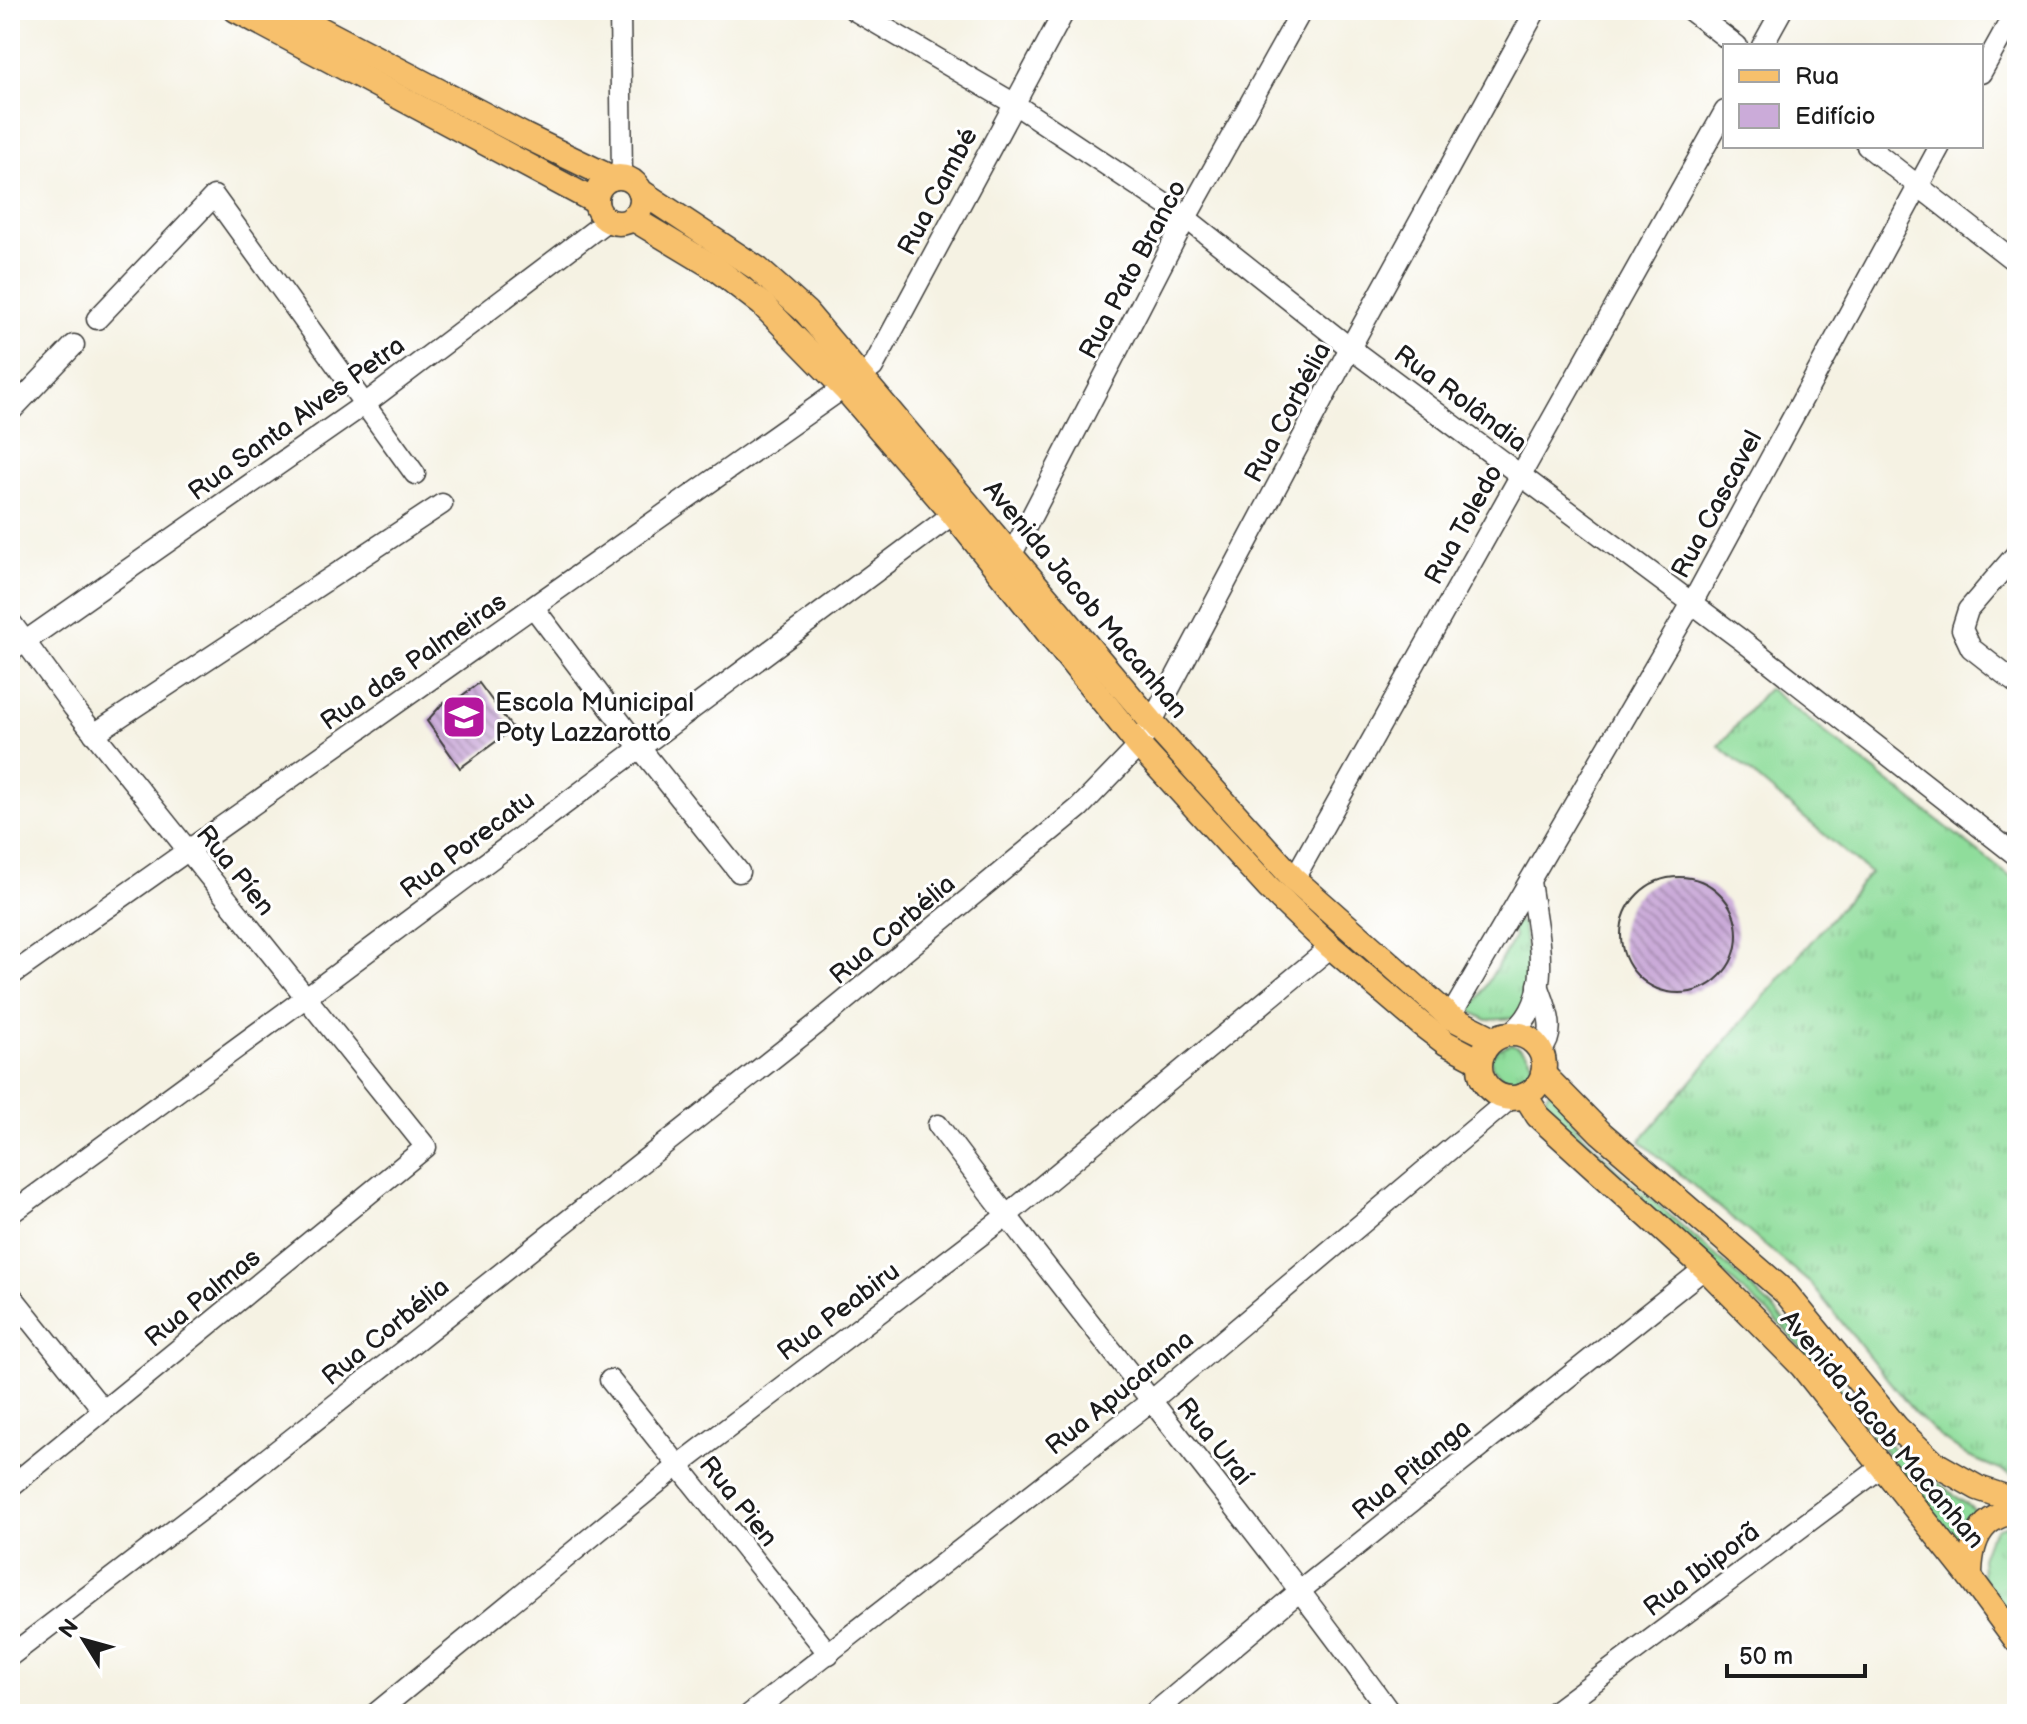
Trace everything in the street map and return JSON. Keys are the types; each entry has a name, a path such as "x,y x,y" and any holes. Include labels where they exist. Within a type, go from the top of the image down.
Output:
{"main road":[{"path":"236,10 622,222 632,218 641,205 624,182 599,187 602,211"},
{"name":"Avenida Jacob Macanhan","path":"284,10 525,136 624,182 758,269 806,312 953,514 1139,746 1268,887 1331,947 1446,1043 1480,1061"},
{"name":"Avenida Jacob Macanhan","path":"632,218 715,268 854,382 1012,554 1151,721 1294,879 1450,1017 1501,1036"},
{"path":"1501,1036 1526,1036 1542,1063 1535,1089 1518,1097 1500,1096 1490,1089 1480,1074 1484,1050 1501,1036"},
{"name":"Avenida Jacob Macanhan","path":"1542,1063 1601,1133 1786,1293 1897,1428 1934,1463 1978,1488 2017,1501"},
{"name":"Avenida Jacob Macanhan","path":"1518,1097 1705,1268 1802,1366 2017,1641"},
{"path":"1970,1577 1970,1556 1976,1534 1987,1521 2005,1513 2017,1512"}],"street":[{"path":"620,10 624,182"},
{"name":"Rua Rolândia","path":"854,10 1013,103 1186,218 1350,348 1692,603 2017,856"},
{"name":"Rua Cambé","path":"854,382 873,367 1065,10"},
{"name":"Rua Pato Branco","path":"1012,554 1186,218 1302,10"},
{"name":"Rua Corbélia","path":"10,1656 241,1479 814,1026 1080,807 1139,746 1350,348 1536,10"},
{"path":"1690,10 1734,44"},
{"path":"1763,44 1782,10"},
{"path":"1983,69 2016,10"},
{"name":"Rua Toledo","path":"1294,879 1723,115"},
{"path":"1870,148 2017,263"},
{"name":"Rua Cascavel","path":"1450,1017 1692,603 1939,148"},
{"path":"97,319 214,196 415,474"},
{"name":"Rua Santa Alves Petra","path":"17,647 365,404 602,211"},
{"path":"10,412 74,345"},
{"name":"Rua das Palmeiras","path":"10,976 854,382"},
{"path":"94,734 442,504"},
{"name":"Rua Porecatu","path":"10,1214 953,514"},
{"path":"2017,553 1968,610 1962,629 1971,648 2017,684"},
{"path":"534,608 739,872"},
{"name":"Rua Píen","path":"10,621 17,647 94,734 426,1147"},
{"path":"1501,1036 1522,1025 1530,1014 1538,985 1541,961 1530,881"},
{"name":"Rua Peabiru","path":"375,1714 678,1466 1006,1216 1331,947"},
{"path":"1538,985 1551,1036 1542,1063"},
{"name":"Rua Apucarana","path":"750,1714 1151,1401 1518,1097"},
{"name":"Rua Uraí","path":"938,1125 1301,1590 1391,1714"},
{"name":"Rua Palmas","path":"10,1487 426,1147"},
{"name":"Rua Pitanga","path":"1153,1714 1301,1590 1705,1268"},
{"path":"10,1294 103,1410"},
{"name":"Rua Pien","path":"610,1380 829,1654"},
{"name":"Rua Ibiporã","path":"1551,1714 1883,1466"}],"green space":[{"path":"1768,688 2017,882 2017,1477 1969,1457 1939,1436 1913,1411 1811,1284 1640,1141 1870,873 1719,746"},
{"path":"1153,740 1310,909 1368,959 1475,1038 1470,1051 1308,914"},
{"path":"1515,920 1523,924 1531,993 1515,1018 1487,1020 1463,1008 1476,1003 1514,937 1510,922"},
{"path":"1511,1044 1524,1050 1531,1060 1531,1071 1522,1082 1509,1082 1492,1067 1491,1059 1497,1049"},
{"path":"1551,1089 1579,1130 1617,1169 1748,1284 1789,1325 1891,1447 1974,1510 1976,1515 1960,1542 1954,1540 1782,1326 1539,1108"},
{"path":"2017,1522 2017,1628 1982,1576 1981,1558 1988,1539 1997,1528"}],"building":[{"name":"Escola Municipal Poty Lazzarotto","path":"479,683 513,729 460,768 427,721 444,702 448,706"},
{"path":"1679,877 1701,882 1720,894 1732,913 1737,935 1732,957 1720,976 1701,988 1679,993 1657,988 1638,976 1626,957 1621,935 1626,913 1638,894 1657,882"}],"place":[{"name":"Escola Municipal Poty Lazzarotto","path":"464,717"}]}
